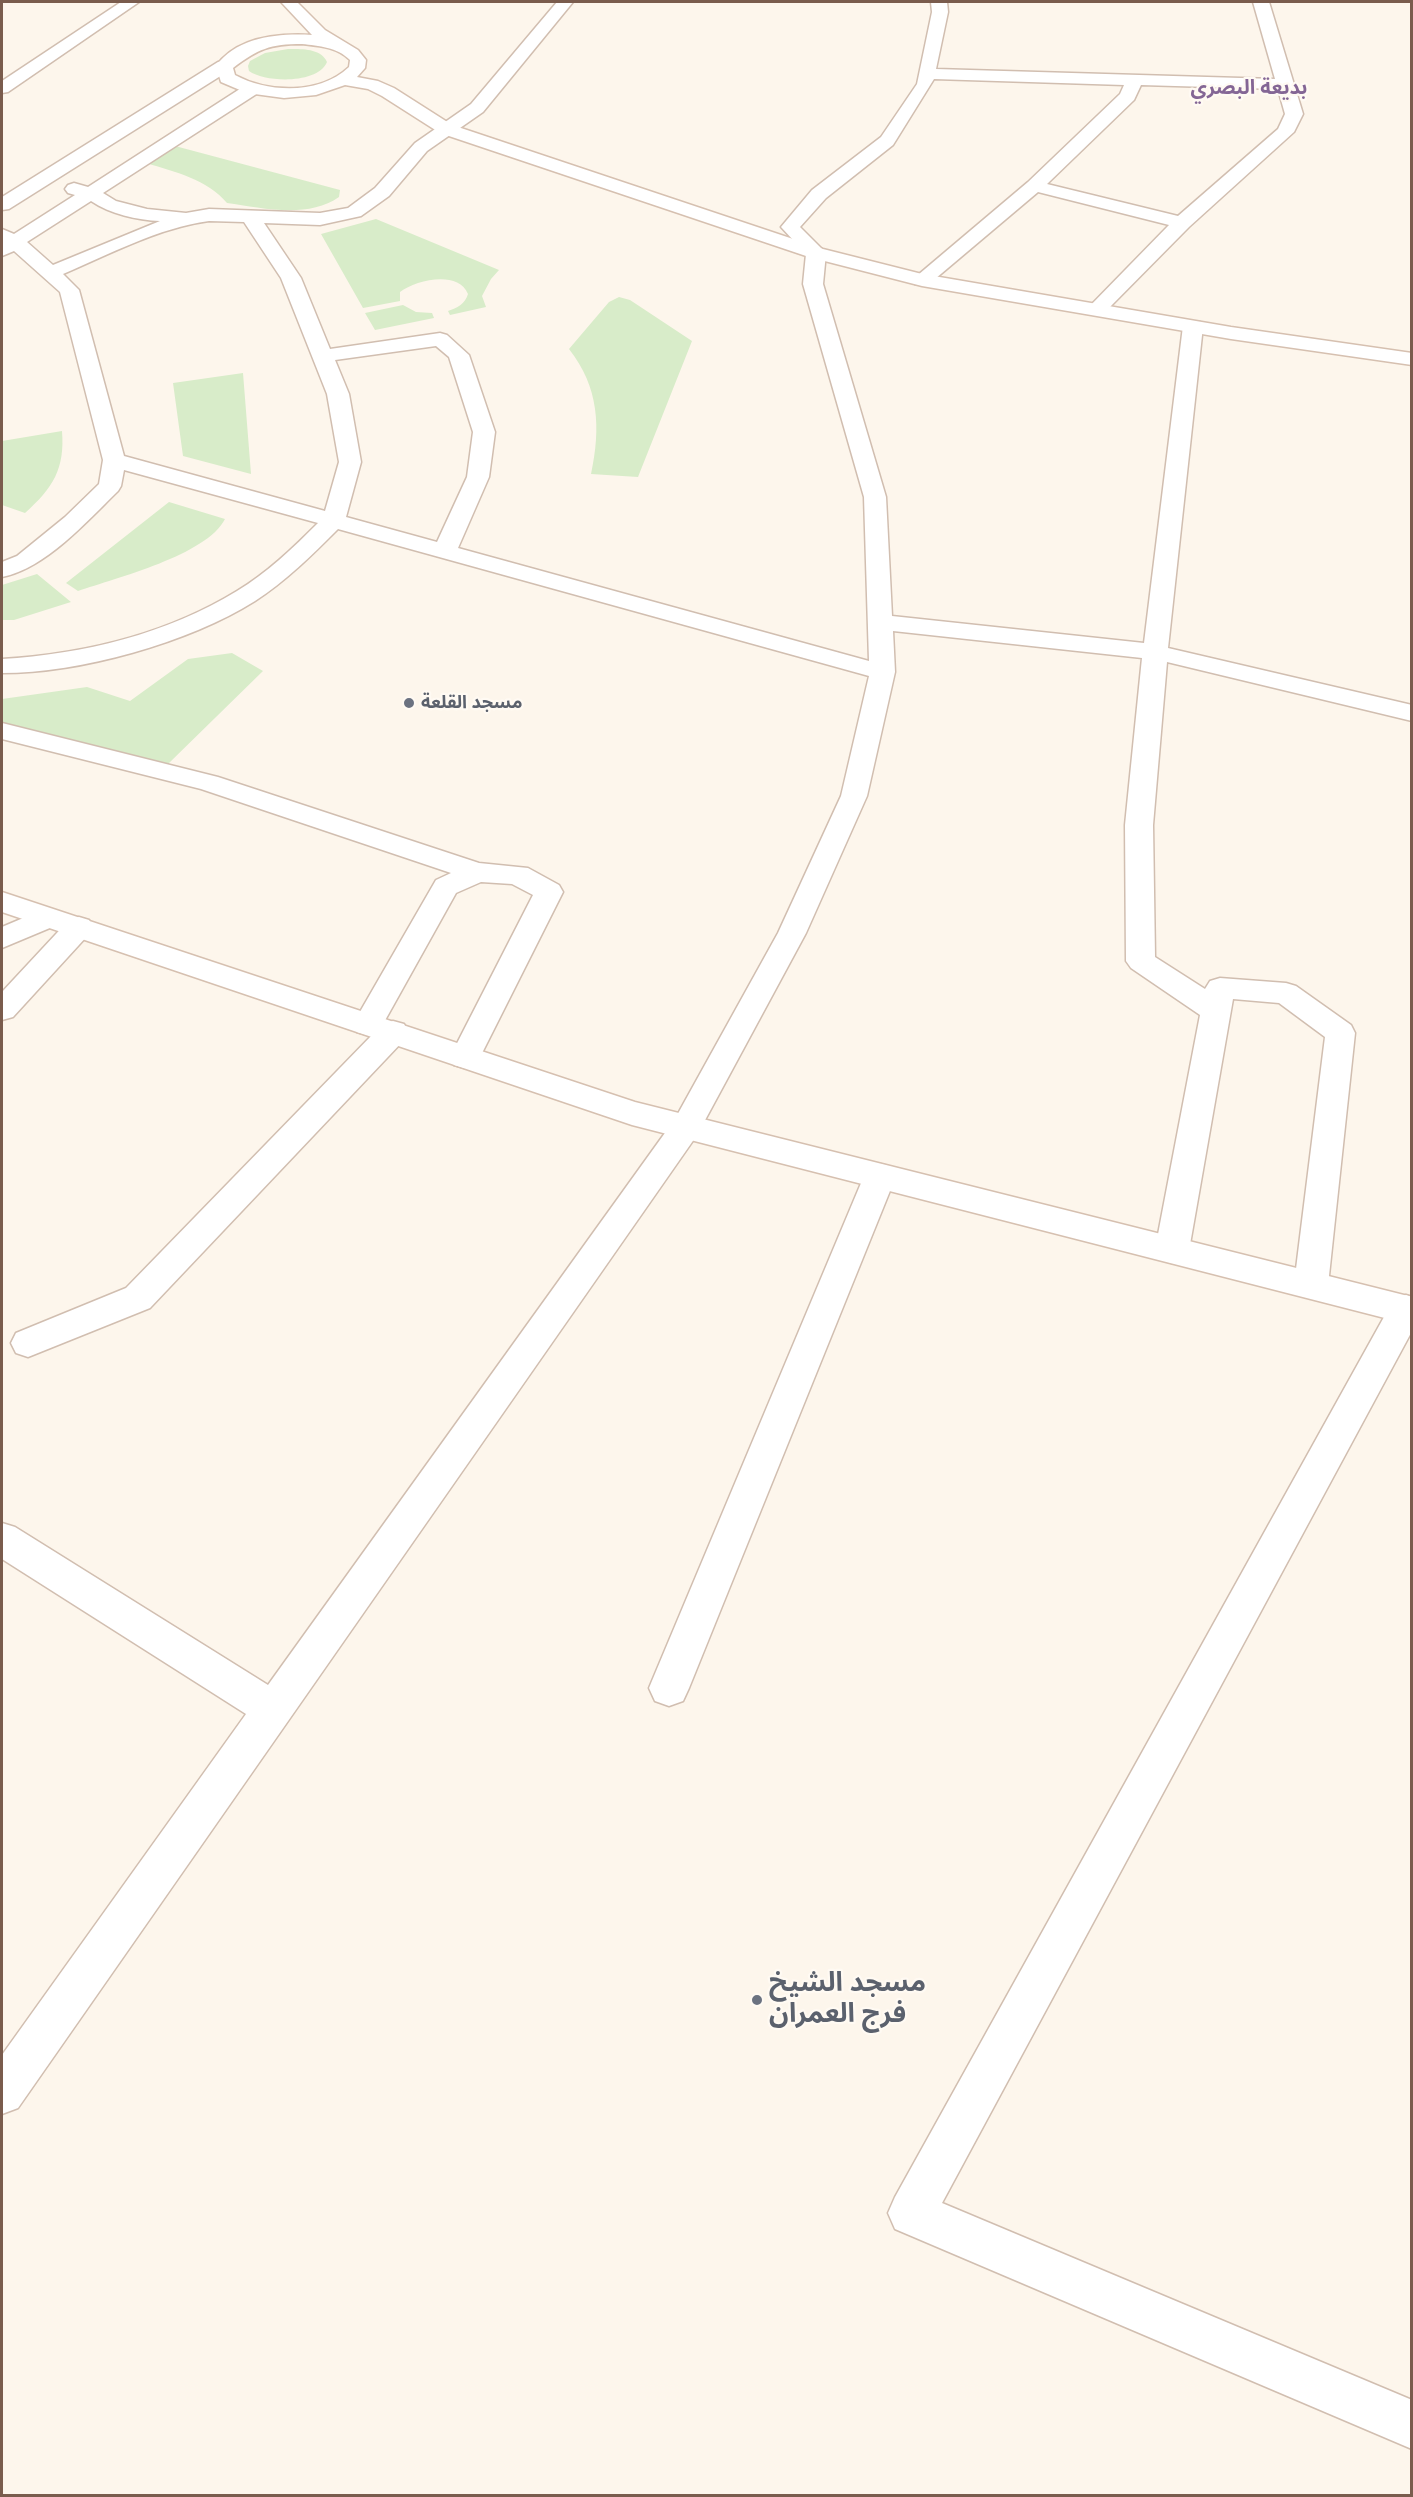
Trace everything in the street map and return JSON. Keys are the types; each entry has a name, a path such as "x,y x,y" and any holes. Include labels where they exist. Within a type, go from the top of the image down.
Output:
{"street":[{"path":"2,88 131,2"},
{"path":"289,2 310,26 332,43 353,52 358,60 453,125"},
{"path":"50,273 141,234 189,218 209,215 320,219 354,212 382,192 421,147 477,108 565,2"},
{"path":"816,253 790,227 819,194 887,141 925,84 940,12 939,2"},
{"path":"1097,309 1182,223 1285,132 1294,114 1261,2"},
{"path":"261,44 281,22"},
{"path":"2,205 251,47 285,40 332,43"},
{"path":"224,66 227,78 240,86 282,93 307,91 343,80 357,68 358,60"},
{"path":"927,74 1286,84"},
{"path":"343,80 372,85 474,137 816,253 922,280 1193,326 1412,359"},
{"path":"922,280 1034,186 1128,96 1134,81"},
{"path":"2,570 25,561 73,522 103,493 110,486 114,460 69,290 50,273 6,242 91,192 252,89"},
{"path":"11,180 39,182 91,192 110,205 147,215 189,218"},
{"path":"1034,186 1182,223"},
{"path":"2,666 31,665 108,652 192,624 246,596 292,562 334,520 351,462 338,394 291,278 250,216"},
{"path":"2,2092 686,1127 792,933 854,796 882,672 875,497 813,284 816,253"},
{"path":"1193,326 1155,652 1139,825 1141,961 1216,1011"},
{"path":"322,356 440,339 459,355 484,432 478,477 445,551"},
{"path":"114,460 882,672"},
{"path":"880,622 1155,652 1412,713"},
{"path":"2,731 209,783 477,872 518,875 549,892 465,1057"},
{"path":"28,1343 138,1298 381,1028 446,887 477,872"},
{"path":"2,902 632,1113 1409,1310 911,2213 1412,2425"},
{"path":"2,938 47,918"},
{"path":"2,1010 79,927"},
{"path":"1172,1250 1220,988 1286,993 1340,1033 1311,1285"},
{"path":"669,1688 880,1176"},
{"path":"2,1539 274,1710"}],"green space":[{"path":"288,49 315,52 324,57 327,62 322,69 303,78 267,78 249,71 250,61 265,53"},
{"path":"175,146 340,190 339,197 327,204 299,210 270,209 227,203 200,182 146,163"},
{"path":"376,219 499,270 482,296 486,307 450,315 448,311 460,305 468,294 455,282 436,280 416,284 400,292 400,301 363,308 321,234"},
{"path":"619,297 630,300 692,341 638,477 591,474 596,440 595,408 586,378 569,349 609,302"},
{"path":"403,305 416,312 432,313 434,318 375,330 365,313"},
{"path":"243,373 251,474 183,456 173,383"},
{"path":"62,431 59,467 43,495 25,513 2,505 2,441"},
{"path":"169,502 225,519 215,532 200,544 159,564 78,591 66,583"},
{"path":"37,574 71,602 14,620 2,620 2,585"},
{"path":"232,653 263,671 168,764 2,726 2,699 87,687 130,701 188,659"}],"place":[{"name":"مسجد القلعة","path":"409,703"},
{"name":"مسجد الشيخ فرج العمران","path":"757,2000"}],"district":[{"name":"بديعة البصري","path":"1249,89"}]}
